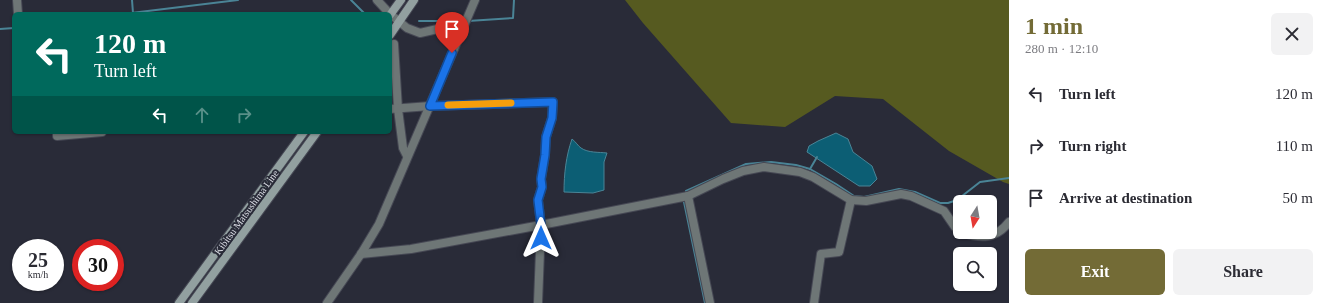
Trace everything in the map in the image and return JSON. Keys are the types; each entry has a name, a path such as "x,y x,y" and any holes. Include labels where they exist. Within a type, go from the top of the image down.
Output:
{"main road":[{"path":"392,12 401,0"},
{"path":"392,32 414,0"},
{"name":"Kibitsu Matsushima Line","path":"179,303 303,134"},
{"name":"Kibitsu Matsushima Line","path":"192,303 316,134"}],"street":[{"path":"17,0 18,12"},
{"path":"377,0 387,12"},
{"path":"327,303 361,254 379,224 475,0"},
{"path":"392,17 407,28 420,33 466,23"},
{"path":"394,44 394,109 403,148 408,156"},
{"path":"394,109 430,106 553,102 552,118 546,137 541,179 542,187 538,200 541,225 538,303"},
{"path":"57,134 57,136 80,134"},
{"path":"361,254 411,249 688,196 743,171 764,167 800,172 813,177 851,200 866,201 901,194 911,196 944,211 953,224"},
{"path":"688,196 710,303"},
{"path":"814,303 821,254 838,252 851,200"},
{"path":"997,233 1009,222"}],"green space":[{"path":"625,0 1009,0 1009,184 949,151 883,99 835,96 785,127 731,123 643,23"}],"water":[{"path":"836,133 848,139 853,152 872,166 877,179 870,186 859,186 807,152 809,146"},
{"path":"572,139 584,150 590,152 607,153 604,162 604,190 593,193 564,192 566,165"}],"waterway":[{"path":"132,0 133,12"},
{"path":"139,12 238,0"},
{"path":"351,0 363,12"},
{"path":"468,21 513,18 514,0"},
{"path":"419,21 463,21"},
{"path":"0,29 12,28"},
{"path":"810,169 817,157"},
{"path":"686,191 746,164 771,162 796,165 810,169 854,196 864,197 899,189 915,192 940,203 948,203 957,200 980,182 1009,178"},
{"path":"684,202 705,303"}],"slow traffic":[{"path":"448,105 511,103"}],"route":[{"path":"452,53 430,106 553,102 552,118 546,137 541,179 542,187 538,200 541,238"}]}
